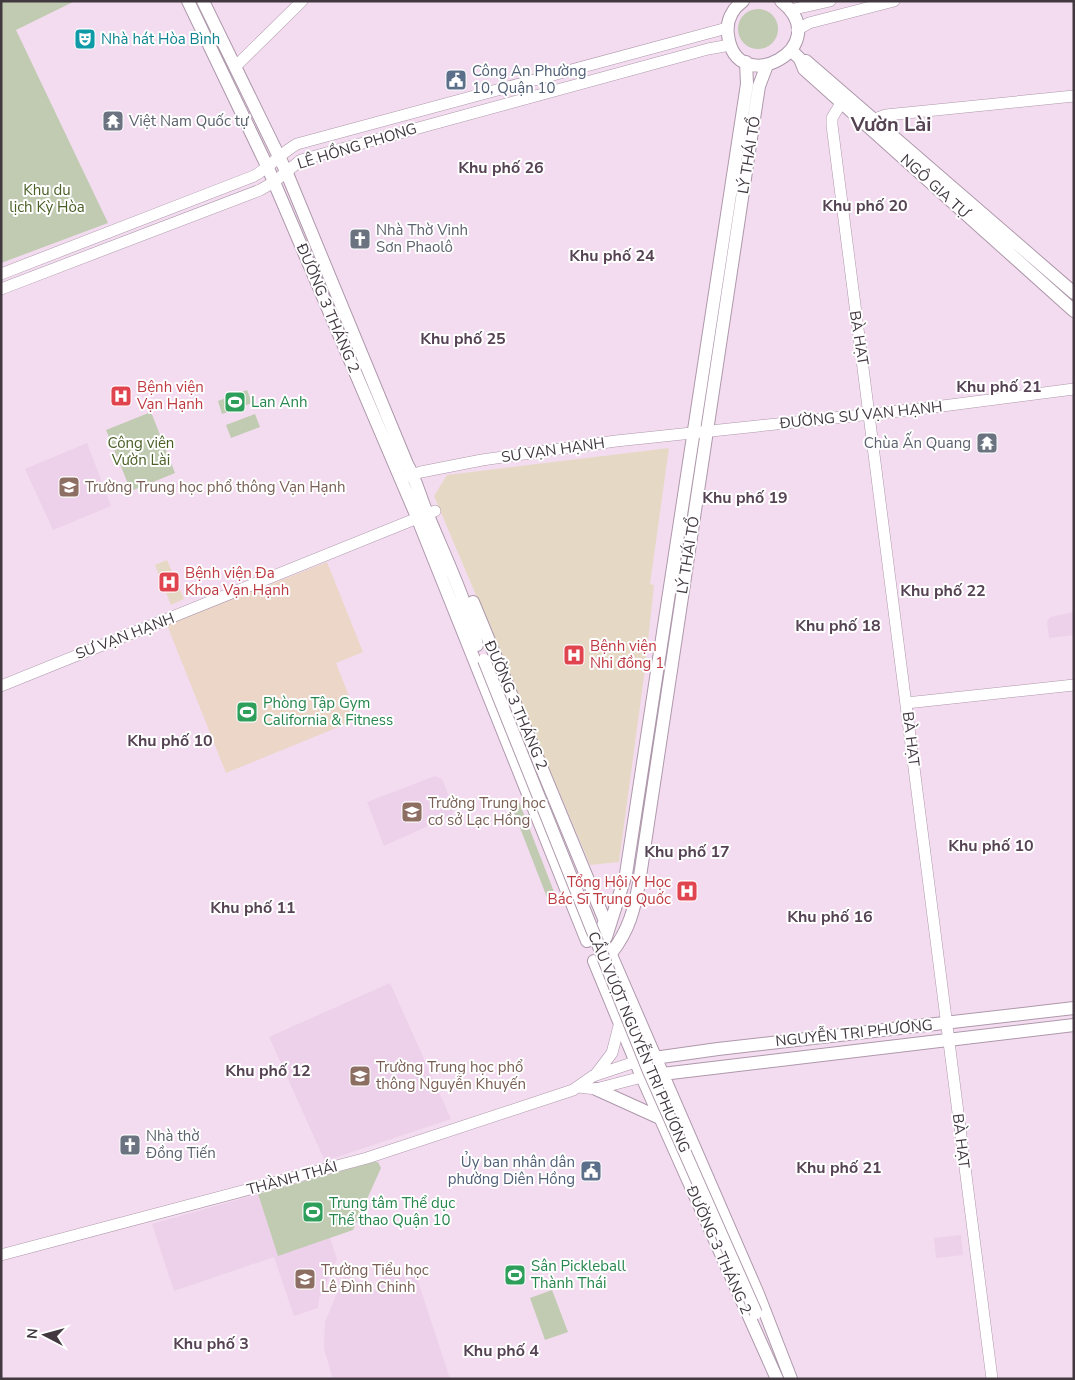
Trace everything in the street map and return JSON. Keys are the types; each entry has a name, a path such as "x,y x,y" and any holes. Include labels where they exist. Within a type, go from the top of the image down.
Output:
{"main road":[{"name":"ĐƯỜNG 3 THÁNG 2","path":"188,1 268,168 407,476 452,563 560,818 591,897 603,934"},
{"name":"ĐƯỜNG 3 THÁNG 2","path":"203,1 286,171 403,456 407,476 416,488 477,645"},
{"path":"735,4 727,28 730,45 746,62 767,65 796,54 797,30 786,6"},
{"name":"NGÔ GIA TỰ","path":"796,54 804,69 1074,311"},
{"name":"NGÔ GIA TỰ","path":"796,54 810,63 1074,293"},
{"name":"LÝ THÁI TỔ","path":"603,934 617,905 626,874 747,84 746,62"},
{"name":"LÝ THÁI TỔ","path":"611,954 627,929 634,909 758,91 767,65"},
{"name":"ĐƯỜNG 3 THÁNG 2","path":"467,599 465,617 482,684 587,941"},
{"name":"ĐƯỜNG 3 THÁNG 2","path":"465,617 528,742"},
{"name":"CẦU VƯỢT NGUYỄN TRI PHƯƠNG","path":"477,645 648,1069 762,1325"},
{"path":"649,722 662,724"},
{"path":"591,897 617,905"},
{"path":"603,934 611,943 611,954 604,961 594,961 586,954 587,941 594,935 603,934"},
{"name":"ĐƯỜNG 3 THÁNG 2","path":"611,954 668,1092 692,1137 758,1294 776,1359 777,1379"},
{"name":"ĐƯỜNG 3 THÁNG 2","path":"594,961 732,1290 751,1342"},
{"name":"NGUYỄN TRI PHƯƠNG","path":"635,1062 654,1058 1074,1008"},
{"name":"NGUYỄN TRI PHƯƠNG","path":"642,1077 1074,1025"},
{"path":"596,1089 660,1118"},
{"name":"ĐƯỜNG 3 THÁNG 2","path":"732,1290 791,1379"},
{"name":"ĐƯỜNG 3 THÁNG 2","path":"762,1325 776,1359"}],"street":[{"path":"236,67 302,1"},
{"path":"786,6 830,1"},
{"path":"797,30 809,23 894,1"},
{"name":"LÊ HỒNG PHONG","path":"1,274 254,176 268,168 279,156 297,144 727,28"},
{"name":"LÊ HỒNG PHONG","path":"1,289 206,211 274,182 301,160 708,49 730,45"},
{"path":"875,119 886,115 1074,96"},
{"name":"BÀ HẠT","path":"841,102 832,118 832,125 992,1379"},
{"name":"ĐƯỜNG SƯ VẠN HẠNH","path":"707,432 1074,389"},
{"name":"SƯ VẠN HẠNH","path":"407,476 482,460 616,441 707,432"},
{"name":"SƯ VẠN HẠNH","path":"1,686 426,514"},
{"path":"906,703 1074,685"},
{"path":"594,1076 612,1053 620,1022"},
{"name":"THÀNH THÁI","path":"1,1256 367,1158 579,1087 594,1076 635,1062"},
{"name":"THÀNH THÁI","path":"579,1087 596,1089 642,1077"}],"shaded area":[{"name":"Trường Trung học phổ thông Vạn Hạnh","path":"87,443 111,506 53,530 25,469"},
{"name":"Bệnh viện Nhi đồng 1","path":"669,448 650,584 654,585 645,669 619,862 590,865 434,496 447,475"},
{"name":"Bệnh viện Đa Khoa Vạn Hạnh","path":"167,560 184,599 171,605 155,565"},
{"path":"327,562 363,652 336,663 358,719 226,773 167,625"},
{"path":"1074,612 1074,635 1049,638 1047,622 1050,617"},
{"name":"Trường Trung học cơ sở Lạc Hồng","path":"435,776 442,779 454,809 452,815 384,846 367,802"},
{"name":"Trường Trung học phổ thông Nguyễn Khuyến","path":"390,983 451,1119 325,1161 269,1037"},
{"path":"258,1194 278,1255 330,1238 337,1259 319,1299 318,1308 294,1316 274,1257 174,1291 152,1224"},
{"path":"961,1235 963,1255 936,1258 934,1238"},
{"path":"402,1269 405,1279 416,1275 450,1379 333,1379 324,1349 325,1322 345,1274 377,1291 387,1271"}],"green space":[{"name":"Khu du lịch Kỳ Hòa","path":"1,1 75,1 16,30 108,223 1,263"},
{"path":"758,9 772,15 778,29 772,43 758,49 744,43 738,29 744,15"},
{"name":"Lan Anh","path":"247,390 252,403 222,414 218,401"},
{"name":"Công viên Vườn Lài","path":"151,412 175,473 131,491 106,430"},
{"name":"Lan Anh","path":"255,414 260,427 231,438 226,425"},
{"path":"518,799 556,897 548,900 510,802"},
{"name":"Trung tâm Thể dục Thể thao Quận 10","path":"378,1162 381,1168 353,1230 278,1256 258,1194"},
{"path":"552,1290 568,1332 545,1340 530,1298"}],"place":[{"name":"Nhà hát Hòa Bình","path":"85,39"},
{"name":"Công An Phường 10, Quận 10","path":"456,80"},
{"name":"Việt Nam Quốc tự","path":"113,121"},
{"name":"Nhà Thờ Vinh Sơn Phaolô","path":"360,239"},
{"name":"Bệnh viện Vạn Hạnh","path":"121,396"},
{"name":"Lan Anh","path":"235,402"},
{"name":"Chùa Ấn Quang","path":"987,443"},
{"name":"Trường Trung học phổ thông Vạn Hạnh","path":"69,487"},
{"name":"Bệnh viện Đa Khoa Vạn Hạnh","path":"169,582"},
{"name":"Bệnh viện Nhi đồng 1","path":"574,655"},
{"name":"Phòng Tập Gym California & Fitness","path":"247,712"},
{"name":"Trường Trung học cơ sở Lạc Hồng","path":"412,812"},
{"name":"Tổng Hội Y Học Bác Sĩ Trung Quốc","path":"687,891"},
{"name":"Trường Trung học phổ thông Nguyễn Khuyến","path":"360,1076"},
{"name":"Nhà thờ Đồng Tiến","path":"130,1145"},
{"name":"Ủy ban nhân dân phường Diên Hồng","path":"591,1171"},
{"name":"Trung tâm Thể dục Thể thao Quận 10","path":"313,1212"},
{"name":"Sân Pickleball Thành Thái","path":"515,1275"},
{"name":"Trường Tiểu học Lê Đình Chinh","path":"305,1279"}],"district":[{"name":"Vườn Lài","path":"891,124"},
{"name":"Khu phố 26","path":"501,167"},
{"name":"Khu phố 20","path":"865,205"},
{"name":"Khu phố 24","path":"612,255"},
{"name":"Khu phố 25","path":"463,338"},
{"name":"Khu phố 21","path":"999,386"},
{"name":"Khu phố 19","path":"745,497"},
{"name":"Khu phố 22","path":"943,590"},
{"name":"Khu phố 18","path":"838,625"},
{"name":"Khu phố 10","path":"170,740"},
{"name":"Khu phố 10","path":"991,845"},
{"name":"Khu phố 17","path":"687,851"},
{"name":"Khu phố 11","path":"253,907"},
{"name":"Khu phố 16","path":"830,916"},
{"name":"Khu phố 12","path":"268,1070"},
{"name":"Khu phố 21","path":"839,1167"},
{"name":"Khu phố 3","path":"211,1343"},
{"name":"Khu phố 4","path":"501,1350"}]}
